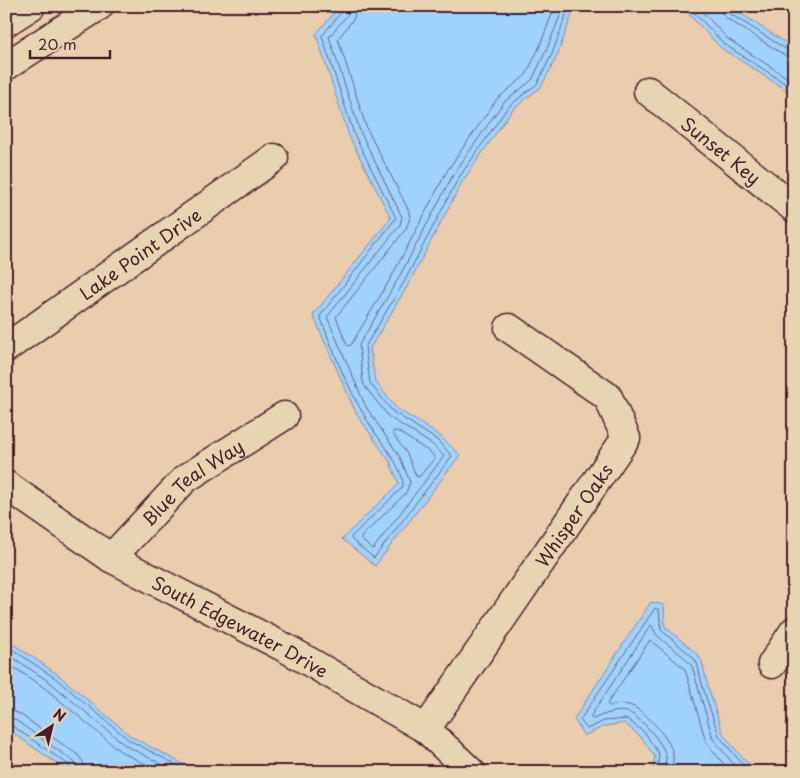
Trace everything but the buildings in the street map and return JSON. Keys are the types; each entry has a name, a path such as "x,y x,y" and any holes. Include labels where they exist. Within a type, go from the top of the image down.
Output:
{"street":[{"path":"6,22 31,6"},
{"path":"6,66 99,6"},
{"name":"Sunset Key","path":"648,91 794,208"},
{"name":"Lake Point Drive","path":"6,348 274,158"},
{"name":"Whisper Oaks","path":"426,729 626,438 608,397 509,328"},
{"name":"Blue Teal Way","path":"111,558 185,479 284,416"},
{"name":"South Edgewater Drive","path":"6,484 111,558 289,650 426,729 471,772"},
{"path":"772,664 794,631"}],"water":[{"path":"340,6 579,6 572,14 557,56 541,87 512,110 462,182 408,285 370,348 375,381 396,408 440,436 460,455 375,566 342,539 399,484 390,462 356,413 313,315 391,218 349,136 316,34"},
{"path":"681,6 729,6 794,48 794,95 721,48"},
{"path":"651,602 664,605 665,627 696,653 702,661 723,734 756,772 652,772 655,757 641,737 624,723 605,726 584,736 574,719"},
{"path":"6,639 57,674 132,737 198,772 69,772 6,728"}]}
